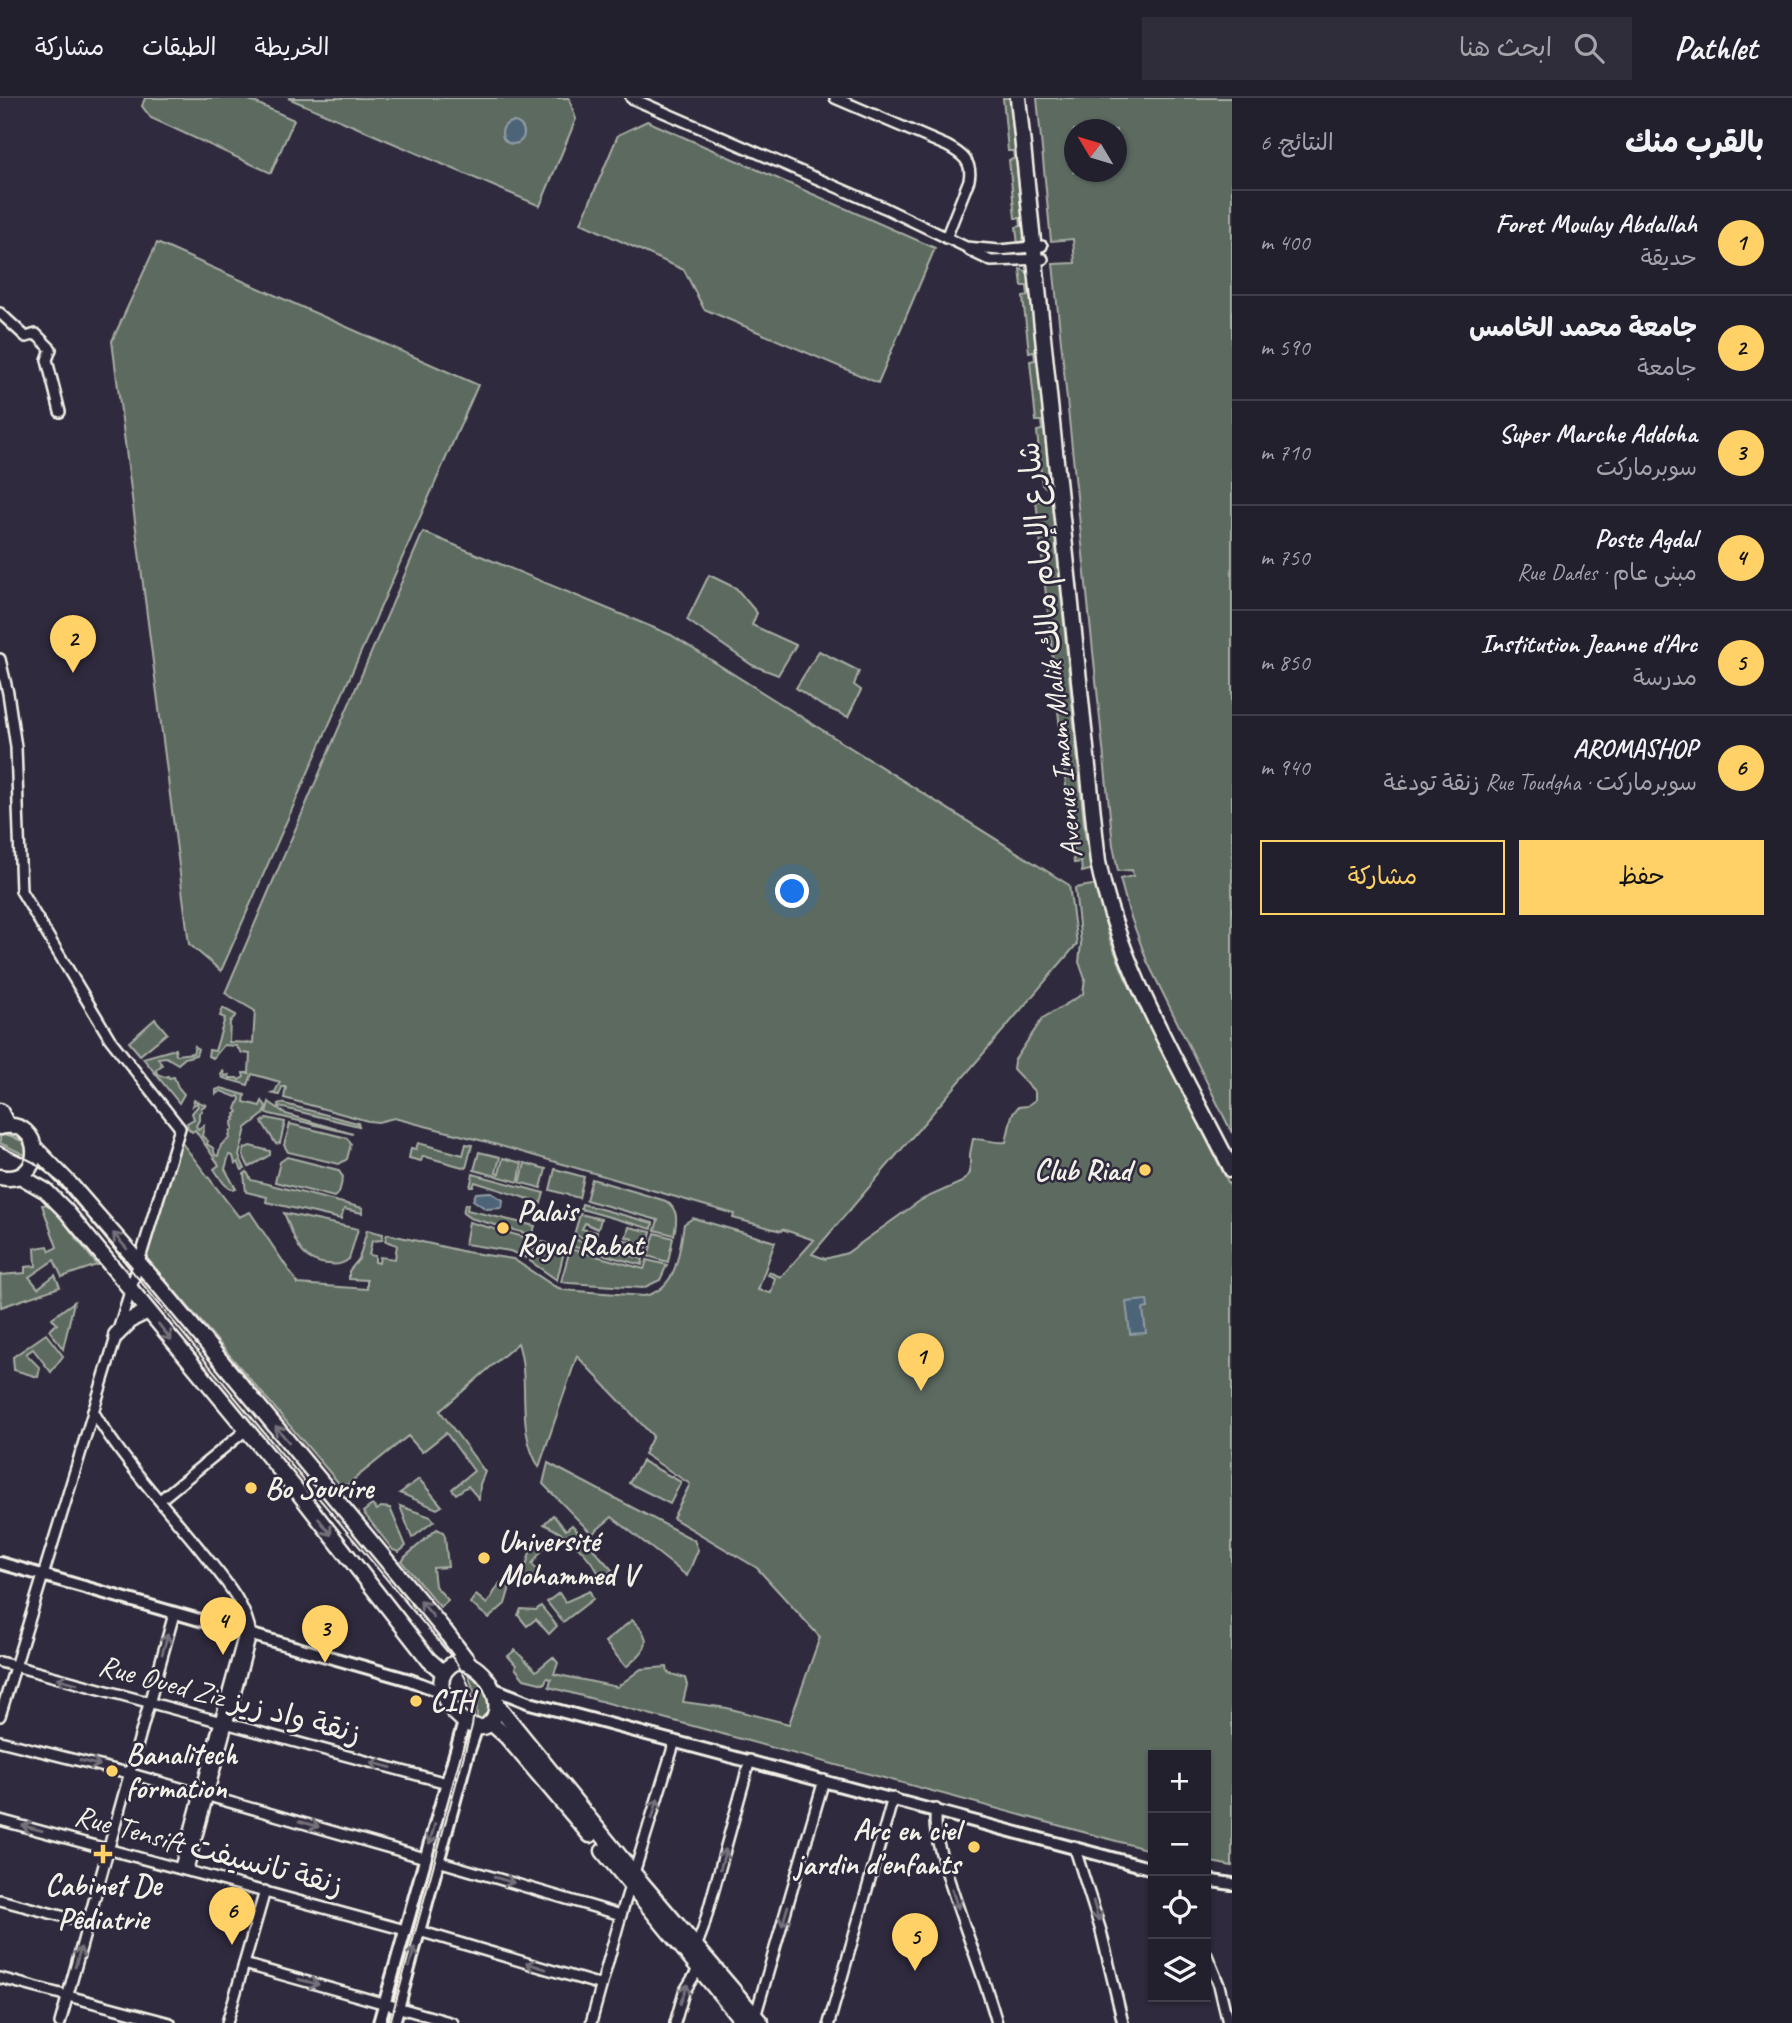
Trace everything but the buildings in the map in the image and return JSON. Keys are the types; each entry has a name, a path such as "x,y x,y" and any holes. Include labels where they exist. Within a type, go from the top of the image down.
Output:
{"main road":[{"name":"Avenue Imam Malik شارع الإمام مالك","path":"1018,98 1108,868 1119,910 1137,959 1232,1150"},
{"name":"Avenue Imam Malik شارع الإمام مالك","path":"1027,98 1038,252 1093,830 1101,876 1115,928 1128,961 1232,1170"},
{"path":"0,1111 4,1126 23,1130 31,1138 35,1148 65,1178 138,1262 454,1641 469,1663 484,1676 495,1698 632,1879 695,1958 754,2021"},
{"path":"0,1177 20,1176 33,1162 35,1148"},
{"path":"20,1176 41,1187 59,1203 246,1430 429,1660 444,1683 453,1712 506,1737 632,1879"},
{"path":"116,1335 132,1319 148,1311"},
{"path":"444,1683 454,1663 469,1663"},
{"path":"477,1723 495,1716 495,1698"},
{"path":"695,1958 754,2021"}],"street":[{"path":"631,98 885,208 991,261 1038,252"},
{"path":"835,98 947,146 963,156 971,171 946,238"},
{"path":"0,313 26,337 36,334 51,349 47,360 60,412"},
{"path":"0,659 16,747 21,891 110,1039 180,1128 0,1716"},
{"path":"93,1411 226,1583 249,1619 225,1723 184,1868"},
{"path":"160,1500 246,1430"},
{"path":"0,1563 414,1681 444,1683"},
{"path":"61,2023 174,1614"},
{"name":"Rue Oued Ziz زنقة واد زيز","path":"0,1662 447,1783"},
{"path":"495,1698 530,1703 750,1760 1148,1868"},
{"path":"379,2023 447,1783 477,1723"},
{"path":"394,2023 477,1723"},
{"path":"0,1741 128,1773 425,1858"},
{"path":"591,2023 675,1741"},
{"path":"674,2023 704,1929 750,1760"},
{"path":"754,2021 824,1780"},
{"path":"830,2023 894,1798"},
{"path":"936,1809 934,1821 953,1894 998,2023"},
{"name":"Rue Tensift زنقة تانسيفت","path":"0,1820 405,1930"},
{"path":"1074,1846 1101,1931 1123,2023"},
{"path":"438,1861 621,1915"},
{"path":"1211,1881 1232,1884"},
{"path":"227,2023 265,1891"},
{"path":"0,1900 89,1923"},
{"path":"419,1931 601,1985"},
{"path":"244,1964 453,2023"},
{"path":"1211,1965 1219,1985 1228,2023"},
{"path":"0,1978 170,2023"}],"green space":[{"path":"145,98 245,98 294,120 271,173 151,118 142,106"},
{"path":"288,98 569,98 576,119 540,206"},
{"path":"1003,98 1010,98 1024,236 1018,245 1016,227 1021,226 1020,218 1015,218 1009,160 1014,159 1013,151 1008,151"},
{"path":"1037,98 1232,98 1232,1133 1147,961 1120,879 1133,876 1132,870 1118,871 1113,845 1053,264 1075,263 1073,239 1051,241"},
{"path":"647,121 935,248 878,383 704,309 684,270 581,223 618,135"},
{"path":"157,243 478,385 221,971 189,944 112,341"},
{"path":"1020,269 1026,271 1029,277 1085,834 1091,866 1090,870 1082,872 1081,862 1074,863 1036,500 1044,502 1049,489 1042,485 1037,431 1042,430 1041,421 1036,421 1030,361 1035,360 1034,351 1029,352 1023,297 1028,296 1027,286 1022,286"},
{"path":"423,532 671,635 1069,885 1077,944 812,1254 825,1259 847,1253 921,1200 962,1182 970,1173 973,1139 1006,1142 1012,1115 1018,1107 1027,1106 1035,1100 1035,1092 1013,1069 1014,1061 1043,1018 1083,994 1085,979 1079,962 1081,944 1075,888 1092,885 1096,887 1110,940 1126,979 1232,1190 1232,1866 1211,1862 1211,1750 1148,1750 1148,1850 549,1687 551,1679 547,1678 544,1684 524,1679 508,1656 515,1650 536,1671 553,1657 558,1663 554,1674 617,1687 641,1669 667,1667 668,1673 685,1678 687,1685 683,1702 727,1708 789,1724 820,1637 757,1568 673,1518 690,1484 644,1454 653,1436 577,1356 539,1467 527,1437 522,1358 518,1343 440,1411 485,1472 480,1484 479,1499 468,1486 456,1494 452,1489 474,1471 446,1433 422,1452 408,1436 343,1488 145,1256 178,1138 239,1217 250,1212 298,1284 367,1289 367,1280 349,1279 349,1271 359,1259 367,1230 383,1234 382,1240 372,1241 369,1255 375,1256 375,1262 379,1263 380,1257 395,1259 397,1245 385,1241 387,1234 466,1252 513,1259 564,1290 644,1296 664,1286 670,1278 678,1257 684,1224 693,1218 775,1242 758,1290 771,1293 775,1278 768,1275 769,1272 781,1277 814,1240 782,1229 781,1231 733,1218 734,1214 487,1142 394,1118 378,1122 368,1121 284,1098 286,1087 282,1087 279,1095 270,1093 275,1092 280,1082 252,1074 248,1085 223,1078 223,1071 225,1076 239,1080 244,1077 243,1073 249,1073 250,1054 242,1053 236,1046 224,1045 213,1058 208,1056 209,1050 215,1051 225,1018 220,1016 223,1008 236,1015 230,1022 229,1042 253,1043 255,1011 225,993"},
{"path":"709,575 736,588 757,613 752,625 796,645 778,675 752,665 687,620"},
{"path":"819,651 859,671 854,685 861,690 848,717 821,705 796,688"},
{"path":"155,1019 167,1033 140,1055 129,1042"},
{"path":"195,1046 198,1049 196,1055 185,1058 178,1064 166,1057 158,1058 162,1065 156,1070 157,1074 174,1077 184,1094 179,1103 143,1058 175,1049 176,1055 193,1053"},
{"path":"221,1088 245,1095 244,1102 260,1106 262,1101 266,1106 264,1114 246,1128 239,1156 245,1169 242,1170 238,1162 235,1164 233,1156 229,1155 225,1169 236,1189 226,1185 221,1179 214,1169 219,1165 195,1130 192,1132 188,1128 187,1123 194,1119 192,1113 198,1106 197,1103 192,1106 194,1100 206,1105 201,1108 196,1126 198,1129 204,1125 202,1136 218,1156 221,1145 230,1138 240,1099 239,1096 221,1091 216,1094 216,1090"},
{"path":"269,1102 286,1114 353,1134 266,1113"},
{"path":"278,1104 358,1123 359,1126 279,1107"},
{"path":"267,1118 285,1122 280,1143 276,1144 262,1122"},
{"path":"290,1124 347,1138 351,1144 347,1159 339,1164 288,1152 284,1145"},
{"path":"9,1135 24,1142 27,1156 0,1143 0,1136"},
{"path":"418,1143 463,1155 466,1144 472,1145 466,1168 423,1156 421,1161 409,1158 411,1148 416,1149"},
{"path":"250,1146 270,1151 270,1155 249,1167 243,1155 245,1148"},
{"path":"479,1152 500,1157 496,1173 499,1174 503,1158 522,1163 519,1180 525,1163 546,1169 541,1188 474,1170"},
{"path":"287,1157 338,1170 343,1177 339,1193 334,1197 275,1182 280,1162"},
{"path":"555,1169 584,1177 579,1198 550,1190"},
{"path":"247,1172 251,1180 363,1208 362,1213 344,1209 341,1219 266,1202 267,1197 246,1192 244,1174"},
{"path":"473,1174 544,1193 541,1203 475,1182 473,1187 470,1187"},
{"path":"592,1179 666,1201 675,1212 674,1235 655,1230 658,1220 586,1200"},
{"path":"50,1204 97,1265 62,1277 54,1260 29,1277 38,1288 55,1275 60,1287 1,1307 0,1275 25,1273 25,1267 36,1266 35,1248 48,1246 50,1251 57,1247 42,1205"},
{"path":"465,1204 468,1204 467,1210 535,1226 532,1235 470,1218 463,1213"},
{"path":"582,1204 653,1223 652,1229 581,1209"},
{"path":"284,1213 358,1229 349,1259 334,1264 310,1258 299,1247"},
{"path":"580,1214 601,1219 598,1229 585,1223 582,1229 597,1232 595,1241 574,1235"},
{"path":"469,1222 531,1239 526,1258 510,1251 465,1244"},
{"path":"629,1227 651,1232 645,1255 623,1249 625,1240 632,1242 633,1239 626,1237"},
{"path":"655,1233 673,1238 668,1262 648,1256"},
{"path":"573,1239 643,1259 642,1265 571,1246"},
{"path":"536,1240 565,1248 557,1280 530,1261"},
{"path":"570,1249 644,1269 647,1260 667,1265 660,1280 643,1288 561,1282"},
{"path":"74,1302 63,1349 49,1330 57,1324 52,1318"},
{"path":"46,1334 63,1356 51,1372 33,1349 26,1354 40,1368 38,1377 14,1370 13,1357"},
{"path":"642,1461 681,1482 670,1504 629,1483"},
{"path":"548,1463 694,1540 698,1550 687,1576 612,1517 592,1534 543,1484"},
{"path":"419,1479 442,1506 437,1509 400,1493"},
{"path":"372,1505 377,1510 381,1507 390,1508 406,1546 399,1552 393,1550 363,1512"},
{"path":"400,1506 431,1517 434,1521 412,1538"},
{"path":"553,1515 566,1530 572,1525 612,1570 602,1579 578,1547 544,1524"},
{"path":"437,1529 445,1536 448,1567 433,1568 435,1586 448,1600 440,1607 402,1562"},
{"path":"534,1538 548,1542 532,1564 540,1573 527,1582 523,1577"},
{"path":"500,1583 510,1587 505,1604 489,1618 470,1603 476,1595 487,1604"},
{"path":"590,1591 593,1599 563,1622 547,1602 559,1593 565,1602"},
{"path":"541,1606 557,1626 549,1634 536,1619 527,1626 518,1615 521,1609 536,1610"},
{"path":"632,1620 644,1634 646,1645 626,1667 605,1642"},
{"path":"468,1674 479,1683 487,1695 488,1708 481,1720 477,1720 476,1697"}],"water":[{"path":"513,122 521,125 524,133 521,141 513,144 505,141 502,133 505,125"},
{"path":"490,1192 503,1200 502,1208 486,1209 473,1200 476,1193"},
{"path":"1147,1300 1148,1308 1143,1309 1146,1333 1130,1334 1126,1302"}],"tram line":[{"path":"0,1146 33,1162 61,1184 456,1662 469,1685 474,1708 472,1726 390,2023"}],"place":[{"name":"جامعة محمد الخامس","path":"73,673"},
{"name":"Club Riad","path":"1145,1170"},
{"name":"Palais Royal Rabat","path":"503,1228"},
{"name":"Foret Moulay Abdallah","path":"921,1391"},
{"name":"Bo Sourire","path":"251,1488"},
{"name":"Université Mohammed V","path":"484,1558"},
{"name":"Poste Agdal","path":"223,1655"},
{"name":"Super Marche Addoha","path":"325,1663"},
{"name":"CIH","path":"416,1701"},
{"name":"Banalitech formation","path":"112,1771"},
{"name":"Arc en ciel jardin d'enfants","path":"974,1847"},
{"name":"Cabinet De Pêdiatrie","path":"103,1854"},
{"name":"AROMASHOP","path":"232,1945"},
{"name":"Institution Jeanne d'Arc","path":"915,1971"}]}
